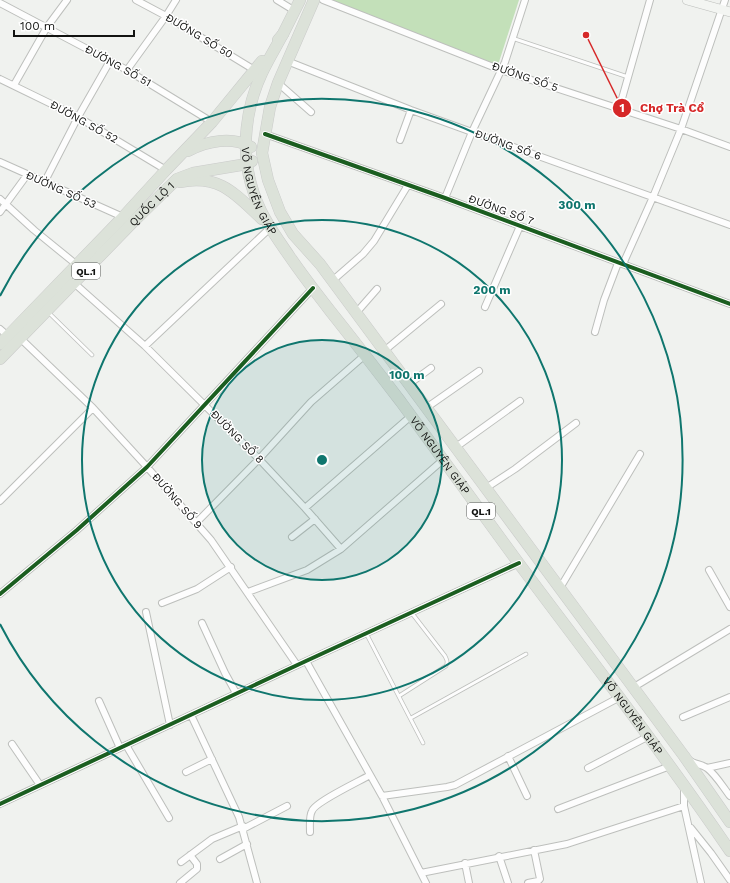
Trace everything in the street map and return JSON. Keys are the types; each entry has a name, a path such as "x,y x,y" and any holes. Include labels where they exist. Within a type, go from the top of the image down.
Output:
{"highway":[{"name":"QUỐC LỘ 1","path":"2,336 77,265 258,72 283,34 290,5 300,0"},
{"name":"QL.1","path":"262,153 270,107 278,83 314,0"},
{"name":"VÕ NGUYÊN GIÁP","path":"258,72 248,114 246,144 247,164 258,204 268,226 313,288 444,459 519,563 649,736 730,851"},
{"path":"180,155 196,147 216,141 235,141 246,144 262,153"},
{"name":"QUỐC LỘ 1","path":"0,358 177,179 193,173 247,164 262,153"},
{"name":"VÕ NGUYÊN GIÁP","path":"262,153 268,180 280,212 293,234 320,264 634,687 730,822"},
{"path":"172,184 189,180 205,180 217,183 239,197 268,226"}],"street":[{"path":"14,85 47,27 67,0"},
{"name":"ĐƯỜNG SỐ 50","path":"136,0 166,16 258,72"},
{"path":"126,70 176,0"},
{"path":"277,0 290,5"},
{"name":"ĐƯỜNG SỐ 5","path":"323,0 501,70 681,129 730,147"},
{"path":"445,198 472,132 501,70 525,0"},
{"path":"619,109 650,0"},
{"path":"687,0 726,11"},
{"path":"595,332 604,300 653,197 681,129 726,11 725,0"},
{"name":"ĐƯỜNG SỐ 51","path":"0,3 110,61 212,122"},
{"path":"44,183 78,117 110,61"},
{"name":"ĐƯỜNG SỐ 6","path":"287,61 411,110 730,225"},
{"name":"ĐƯỜNG SỐ 52","path":"0,79 78,117 166,170"},
{"path":"278,83 311,112"},
{"path":"400,140 411,110"},
{"name":"ĐƯỜNG SỐ 7","path":"265,134 445,198 730,304"},
{"name":"ĐƯỜNG SỐ 53","path":"0,162 44,183 123,217"},
{"path":"0,212 27,175"},
{"path":"332,281 363,254 374,241 408,185"},
{"path":"0,199 34,230 77,265"},
{"path":"145,346 268,226"},
{"path":"485,307 520,226"},
{"name":"ĐƯỜNG SỐ 8","path":"74,283 145,346 205,405 305,508 340,549"},
{"path":"0,594 77,530 148,467 313,288"},
{"path":"356,313 377,289"},
{"path":"384,351 441,304"},
{"name":"ĐƯỜNG SỐ 9","path":"20,338 92,408 148,467 211,540 297,665"},
{"path":"196,524 259,459 311,402 365,355"},
{"path":"409,384 430,368"},
{"path":"426,408 479,371"},
{"path":"456,447 520,402"},
{"path":"0,501 92,408"},
{"path":"305,508 411,416"},
{"path":"486,488 515,469 576,423"},
{"path":"560,588 640,454"},
{"path":"248,592 308,570 340,549 444,459"},
{"path":"292,537 315,519"},
{"path":"0,804 306,660 519,563"},
{"path":"162,603 197,589 231,567"},
{"path":"709,570 730,607"},
{"path":"146,612 170,725"},
{"path":"202,623 236,693"},
{"path":"634,687 730,629"},
{"path":"306,660 382,796 426,883"},
{"path":"382,796 455,785 620,697"},
{"path":"683,717 730,697"},
{"path":"99,701 120,748"},
{"path":"191,715 243,828 258,883"},
{"path":"588,768 649,736"},
{"path":"12,744 40,785"},
{"path":"126,745 169,818"},
{"path":"508,756 527,796"},
{"path":"684,756 692,762 707,768 730,796"},
{"path":"186,772 212,759"},
{"path":"707,768 730,763"},
{"path":"558,809 670,766"},
{"path":"310,832 311,812 313,809 370,775"},
{"path":"684,784 684,806 690,827 701,883"},
{"path":"181,862 212,839 243,828 287,806"},
{"path":"421,873 576,841 684,806"},
{"path":"690,827 730,880"},
{"path":"220,859 247,844"},
{"path":"528,883 538,881 540,879 534,850"},
{"path":"180,883 197,869 197,864 190,855"},
{"path":"499,856 508,883"},
{"path":"465,863 470,883"}],"lane":[{"path":"512,38 628,77"},
{"path":"47,311 92,355"},
{"path":"399,696 446,666 448,661 411,612"},
{"path":"366,633 423,743"},
{"path":"411,718 526,654"}],"green space":[{"path":"331,0 519,0 498,65"}],"cycle path":[{"path":"265,134 445,198 730,304"},
{"path":"0,594 77,530 147,467 313,288"},
{"path":"0,804 519,563"}],"place":[{"name":"Chợ Trà Cổ","path":"586,35"}]}
